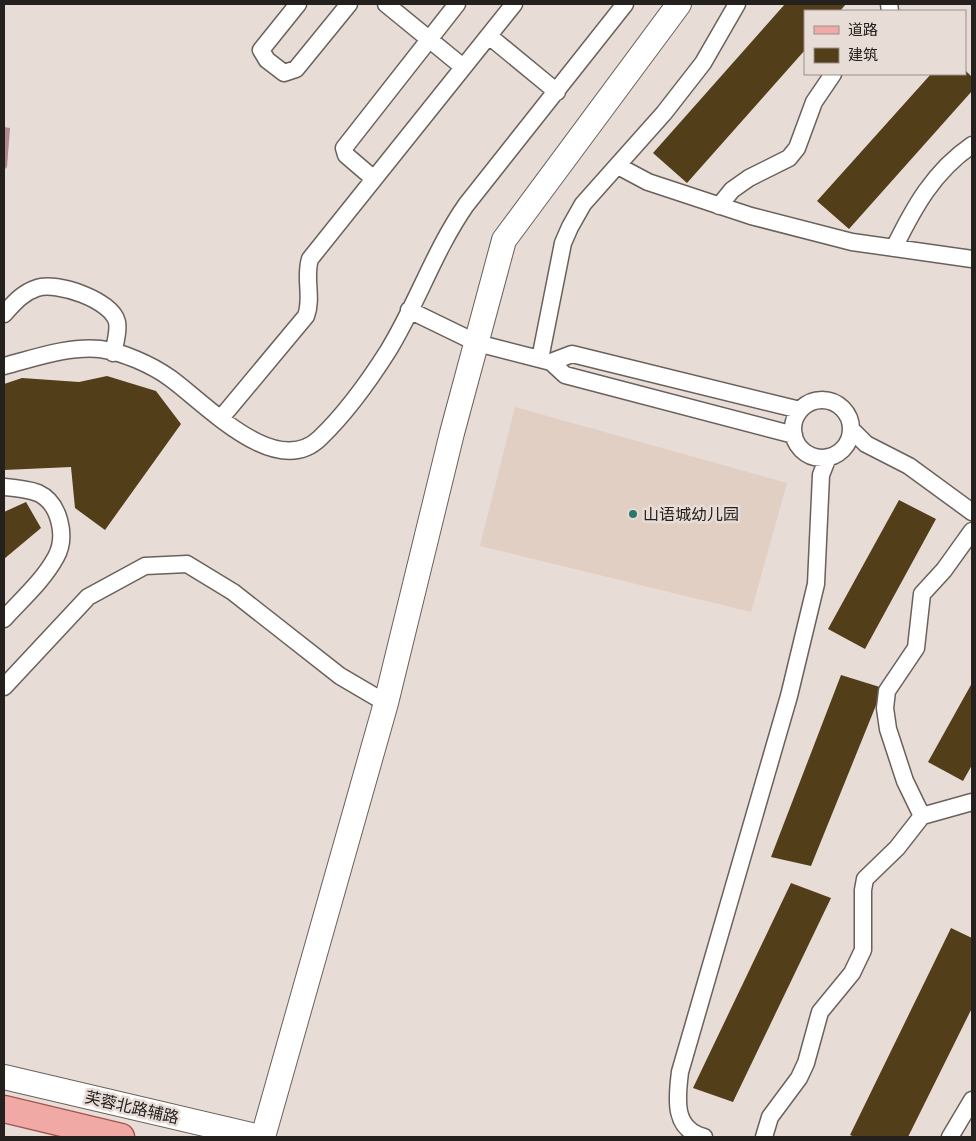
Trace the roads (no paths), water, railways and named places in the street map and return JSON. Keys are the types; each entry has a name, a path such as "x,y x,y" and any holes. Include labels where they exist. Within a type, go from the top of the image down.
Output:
{"main road":[{"path":"262,1137 386,703 476,343 504,240 679,4"},
{"name":"芙蓉北路辅路","path":"4,1077 262,1137"},
{"path":"4,1109 121,1137"}],"street":[{"path":"298,4 261,50 267,60 284,74 296,69 349,4"},
{"path":"386,4 463,67"},
{"path":"374,179 346,155 344,148 457,4"},
{"path":"221,418 306,316 309,308 306,275 310,259 514,4"},
{"path":"4,366 70,350 101,349 130,358 168,376 242,435 283,452 308,448 320,438 355,397 388,351 449,230 625,4"},
{"path":"545,361 563,244 570,227 599,184 618,166 703,63 737,4"},
{"path":"489,36 557,92"},
{"path":"719,206 732,190 749,178 789,158 797,148 814,102 833,75"},
{"path":"894,248 922,195 932,181 972,144"},
{"path":"618,166 648,182 719,206 852,242 972,259"},
{"path":"4,314 19,297 37,288 53,286 75,292 97,302 115,316 118,324 113,353"},
{"path":"409,310 476,343 545,361 566,375 794,435"},
{"path":"545,361 572,354 800,410"},
{"path":"830,401 846,411 849,437 837,454 821,457 802,450 794,435 794,423 800,410 811,402 830,401"},
{"path":"849,437 909,466 972,512"},
{"path":"704,1137 688,1128 679,1118 677,1094 680,1072 789,696 816,584 821,457"},
{"path":"4,486 40,494 54,508 60,520 61,534 57,555 45,574 4,620"},
{"path":"922,816 905,781 888,729 885,708 888,691 916,648 922,594 944,570 972,531"},
{"path":"4,687 88,597 145,566 187,564 233,592 340,676 386,703"},
{"path":"764,1137 770,1117 799,1078 806,1063 820,1012 852,973 863,950 863,890 865,879 897,848 922,816 972,802"},
{"path":"950,1137 972,1100"}],"place":[{"name":"山语城幼儿园","path":"633,514"}]}
